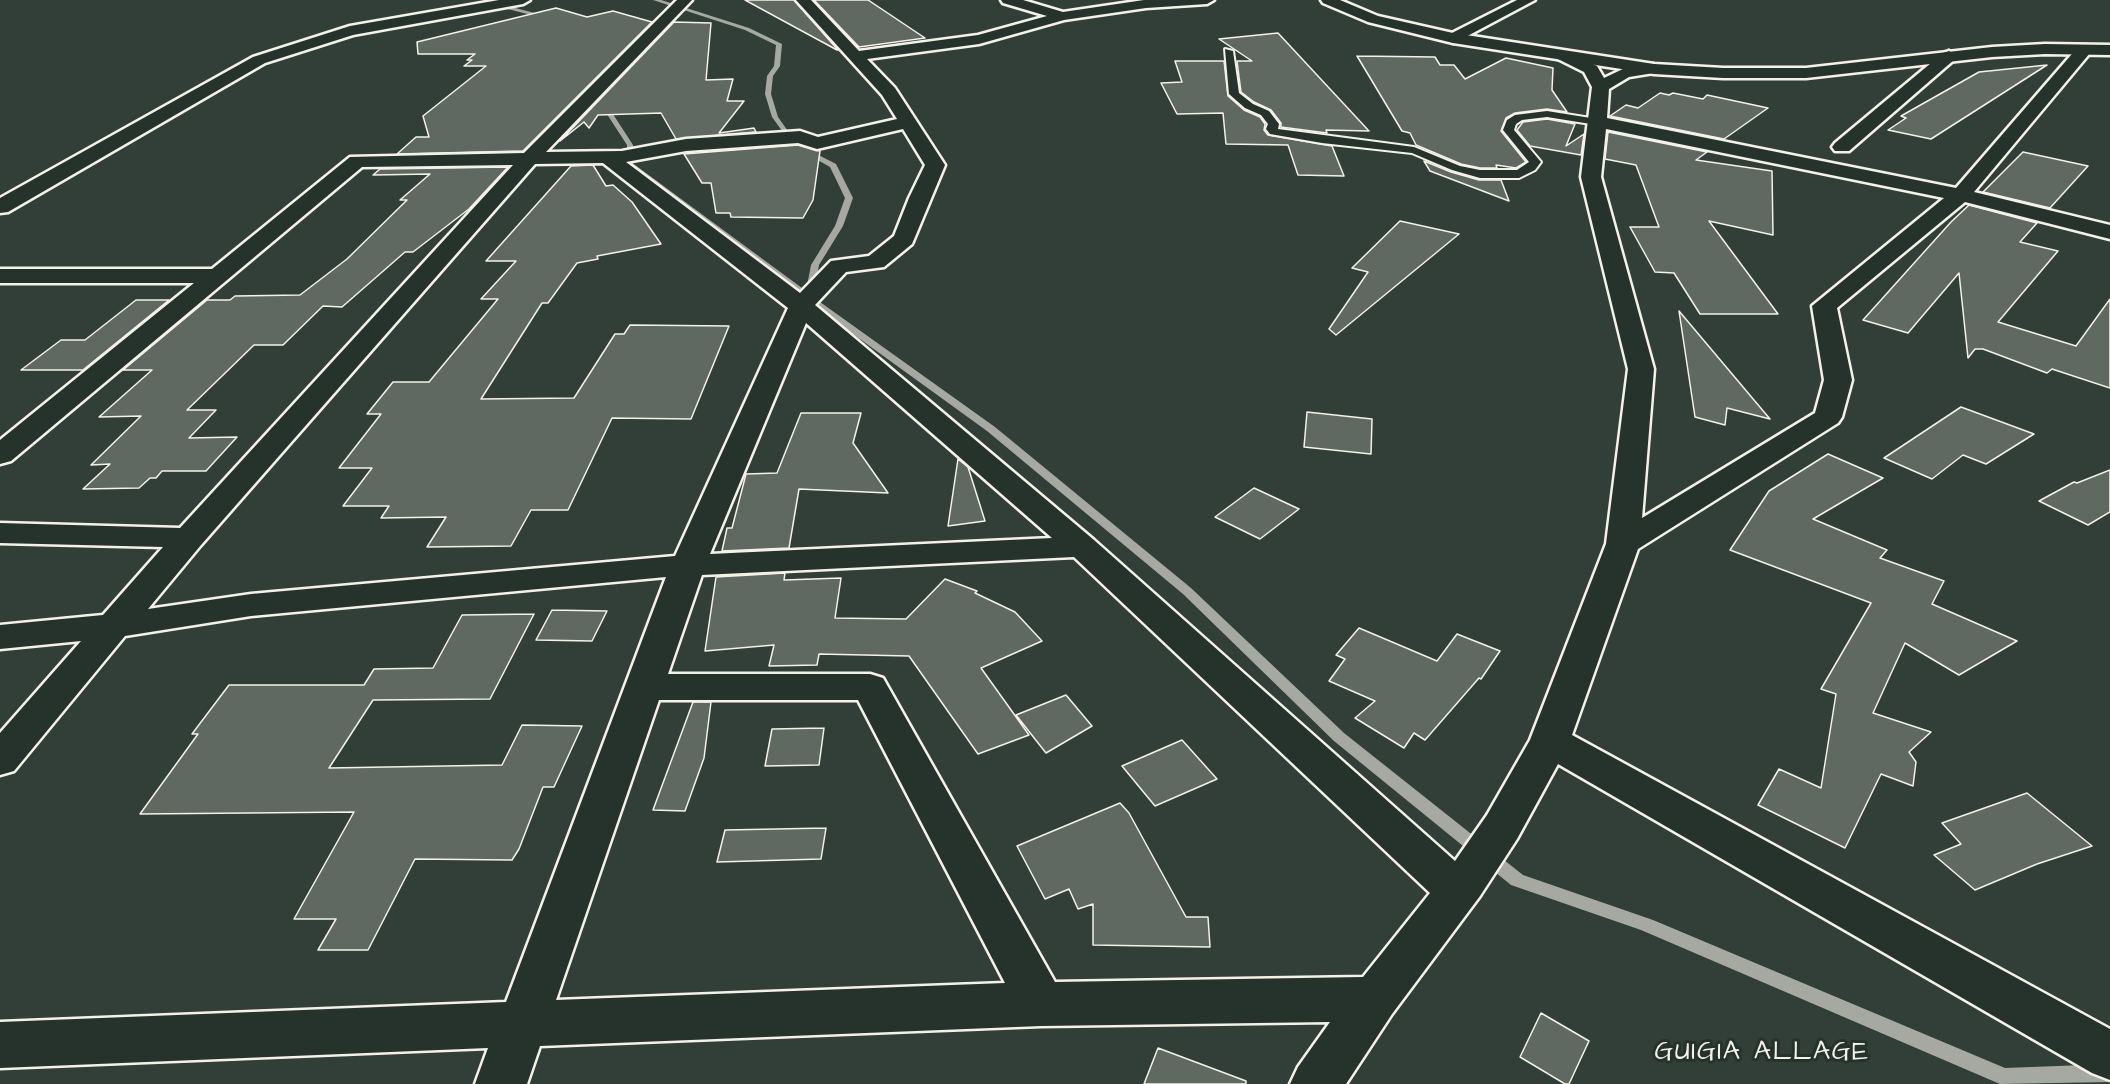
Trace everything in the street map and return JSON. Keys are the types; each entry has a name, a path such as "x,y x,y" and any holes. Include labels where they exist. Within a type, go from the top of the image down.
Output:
{"street":[{"path":"454,0 480,7"},
{"path":"0,207 259,60 350,31 523,0"},
{"path":"0,760 189,538 530,158 685,0"},
{"path":"501,1084 688,565 801,306 839,266 876,262 904,239 919,198 935,165 890,92 803,0"},
{"path":"1008,0 1063,16"},
{"path":"856,56 979,39 1063,16 1146,4 1207,0"},
{"path":"1328,0 1373,19 1453,38 1654,69 1734,73 1806,73 1949,56 2045,49 2110,50"},
{"path":"1453,38 1528,0"},
{"path":"1623,544 1828,417 1838,380 1824,306 1961,195 2084,50"},
{"path":"1316,1084 1375,999 1461,887 1502,827 1550,741 1623,544 1641,369 1591,177 1600,87 1591,69 1562,56"},
{"path":"1842,147 1949,56"},
{"path":"1600,87 1625,73 1654,69"},
{"path":"0,455 357,161 622,157 686,146 800,138 818,142 908,122"},
{"path":"1597,122 1961,195 2110,232"},
{"path":"607,157 801,306 1082,547 1461,887"},
{"path":"0,276 218,276"},
{"path":"0,533 189,538"},
{"path":"0,637 115,626 251,605 688,565 1082,547"},
{"path":"644,687 870,687 1041,1004"},
{"path":"1550,741 2110,1056"},
{"path":"0,1045 1041,1004 1375,999"}],"lane":[{"path":"1228,51 1234,94 1249,106 1265,113 1274,124 1271,129 1274,132 1322,140 1414,150 1456,168 1480,174 1519,174 1531,168 1535,162 1508,130 1511,122 1519,117 1546,114 1597,122"}],"building":[{"path":"745,0 794,0 838,50 837,50"},
{"path":"814,0 868,0 925,38 859,47"},
{"path":"556,8 587,17 613,11 652,22 523,151 397,154 416,137 429,137 423,116 486,66 464,66 472,60 467,60 475,54 418,54 417,42"},
{"path":"674,22 711,23 706,80 733,79 727,101 744,101 719,133 754,128 756,132 676,139 661,113 598,115 589,128 584,122 560,141"},
{"path":"1278,33 1369,131 1326,130 1327,133 1281,127 1281,123 1271,110 1254,102 1241,92 1237,61 1252,61 1219,39"},
{"path":"1357,56 1435,57 1440,65 1454,65 1465,79 1506,58 1553,68 1552,90 1567,112 1547,109 1515,113 1506,118 1501,131 1526,162 1516,168 1496,165 1497,168 1480,168 1461,164 1416,145 1410,133 1402,131"},
{"path":"1175,61 1224,61 1228,96 1244,110 1260,117 1268,135 1332,146 1344,176 1298,175 1288,145 1226,144 1223,113 1177,114 1161,83 1182,82"},
{"path":"2047,65 1931,139 1888,130 1906,118 1901,116 1979,72"},
{"path":"1660,93 1703,99 1707,95 1768,108 1724,139 1610,116 1626,105 1638,108"},
{"path":"1547,119 1575,124 1566,146 1584,134 1581,155 1530,146 1517,130 1523,122"},
{"path":"1608,132 1707,152 1696,160 1772,171 1773,235 1709,221 1778,314 1700,314 1674,273 1655,272 1630,227 1659,227 1636,165 1605,159"},
{"path":"798,145 820,151 813,200 803,218 731,217 730,213 716,213 711,183 702,183 684,154"},
{"path":"2023,152 2088,166 2050,208 1983,192"},
{"path":"1424,161 1479,180 1501,180 1509,201 1430,171"},
{"path":"593,165 606,186 613,185 632,202 661,244 597,256 598,259 577,263 548,303 542,303 481,399 574,398 615,334 624,334 630,325 729,326 691,419 612,418 568,510 531,510 511,546 427,547 446,517 381,518 389,506 343,506 372,468 339,468 381,414 367,414 393,382 429,382 498,299 481,299 516,261 486,261 571,166"},
{"path":"508,167 469,209 413,252 405,252 342,307 323,306 283,345 254,345 187,410 216,410 189,438 237,437 206,471 162,471 156,478 150,478 139,488 83,489 110,464 91,465 141,416 99,417 152,370 123,370 207,300 230,300 235,296 300,295 347,259 407,200 400,200 430,174 373,175 380,169"},
{"path":"1969,205 2037,223 2020,242 2058,251 1998,322 2076,346 2110,299 2110,388 2052,369 2047,373 1983,349 1975,349 1968,358 1959,273 1908,333 1863,320"},
{"path":"1400,221 1459,234 1336,335 1329,329 1368,272 1352,268"},
{"path":"136,300 169,300 83,370 21,370 61,340 85,340"},
{"path":"1679,311 1770,419 1727,408 1725,425 1695,417"},
{"path":"1961,407 2034,434 1986,464 1963,455 1932,479 1884,458"},
{"path":"1307,412 1372,419 1371,454 1304,447"},
{"path":"801,413 861,413 853,443 888,493 799,489 789,548 722,551 727,528 732,528 746,474 777,473"},
{"path":"1828,454 1883,478 1813,519 1887,550 1880,558 1944,581 1932,604 2017,641 1959,675 1905,643 1873,713 1931,732 1909,752 1916,762 1913,786 1881,774 1845,848 1758,805 1779,769 1821,788 1836,694 1821,689 1871,603 1730,550 1769,491"},
{"path":"958,459 968,467 985,521 948,526"},
{"path":"2110,470 2110,512 2088,525 2039,501 2074,482 2077,483"},
{"path":"1254,488 1299,509 1260,539 1215,517"},
{"path":"785,573 784,580 841,578 835,618 906,619 945,579 977,591 975,593 1015,612 1042,641 981,668 1029,735 978,754 909,656 819,654 817,665 769,666 774,645 705,651 716,577"},
{"path":"552,610 607,611 592,641 536,640"},
{"path":"534,614 490,699 373,700 329,768 502,765 522,725 582,726 554,787 543,787 519,849 512,860 415,859 368,950 318,950 336,919 294,919 354,812 140,814 198,734 192,734 229,685 364,685 374,669 433,668 462,615"},
{"path":"1359,628 1437,661 1457,634 1500,651 1481,679 1479,678 1425,740 1414,733 1404,748 1355,718 1375,701 1329,681 1345,659 1336,655"},
{"path":"1066,695 1092,726 1046,753 1016,715"},
{"path":"693,702 711,702 704,758 685,811 653,810"},
{"path":"824,728 819,765 765,766 772,729"},
{"path":"1182,740 1217,779 1155,806 1122,766"},
{"path":"2027,793 2092,846 2037,864 1975,890 1934,855 1961,844 1942,823"},
{"path":"1120,803 1129,813 1186,917 1208,917 1210,947 1093,945 1093,904 1078,909 1069,889 1045,899 1017,846"},
{"path":"826,828 821,859 717,862 725,830"},
{"path":"1541,1013 1589,1041 1569,1084 1565,1084 1520,1057"},
{"path":"1158,1048 1246,1081 1246,1084 1144,1084"}],"waterway":[{"path":"489,0 490,3 547,17"},
{"path":"656,0 747,29 779,44 777,66 770,76 768,94 775,117 795,145 833,166 849,198 839,226 815,265 809,296"},
{"path":"609,102 606,108 630,145 631,156 627,163 991,429 1187,591 1339,737 1517,880 1647,925 2005,1077 2110,1073"}],"district":[{"name":"GUIGIA ALLAGE","path":"1762,1053"}]}
